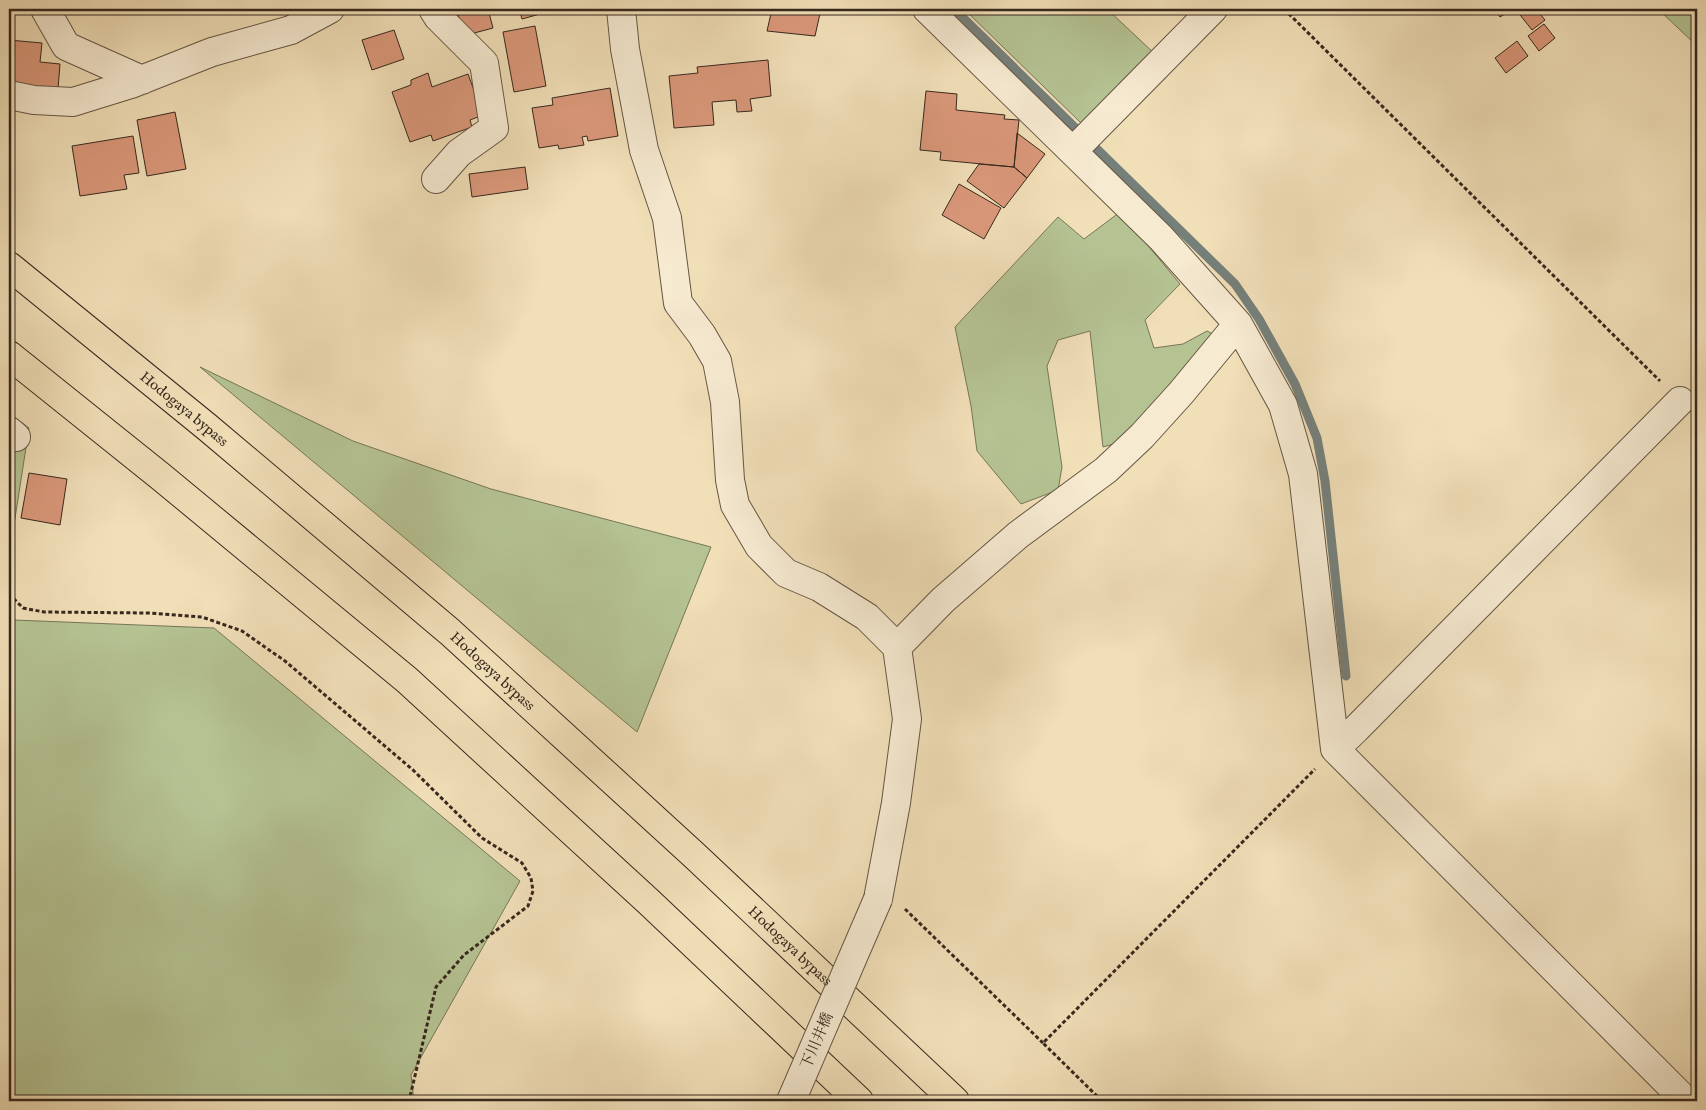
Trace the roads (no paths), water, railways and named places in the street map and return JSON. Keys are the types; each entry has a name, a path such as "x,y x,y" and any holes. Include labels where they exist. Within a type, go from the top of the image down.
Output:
{"highway":[{"name":"Hodogaya bypass","path":"9,266 207,427 450,632 694,854 955,1101"},
{"path":"9,355 160,476 406,680 649,902 859,1101"}],"street":[{"path":"45,9 66,46 142,80"},
{"path":"9,95 34,100 73,102 142,80 212,52 291,30 330,9"},
{"path":"433,9 438,17 484,64 494,128 459,153 436,179"},
{"path":"621,9 625,49 644,150 667,218 678,303 702,335 717,361 725,402 730,480 735,505 759,546 786,574 820,587 867,617 897,647 942,600 1018,535 1106,470 1142,436 1181,393 1238,324"},
{"path":"927,9 1161,238 1238,324 1283,405 1303,474 1335,749 1686,1101"},
{"path":"1073,151 1214,9"},
{"path":"1335,749 1356,730 1680,401"},
{"name":"下川井橋","path":"791,1101 879,892 896,803 907,718 897,647"}],"waterway":[{"path":"954,9 1235,284 1259,319 1295,384 1317,438 1325,481 1346,676"}]}
